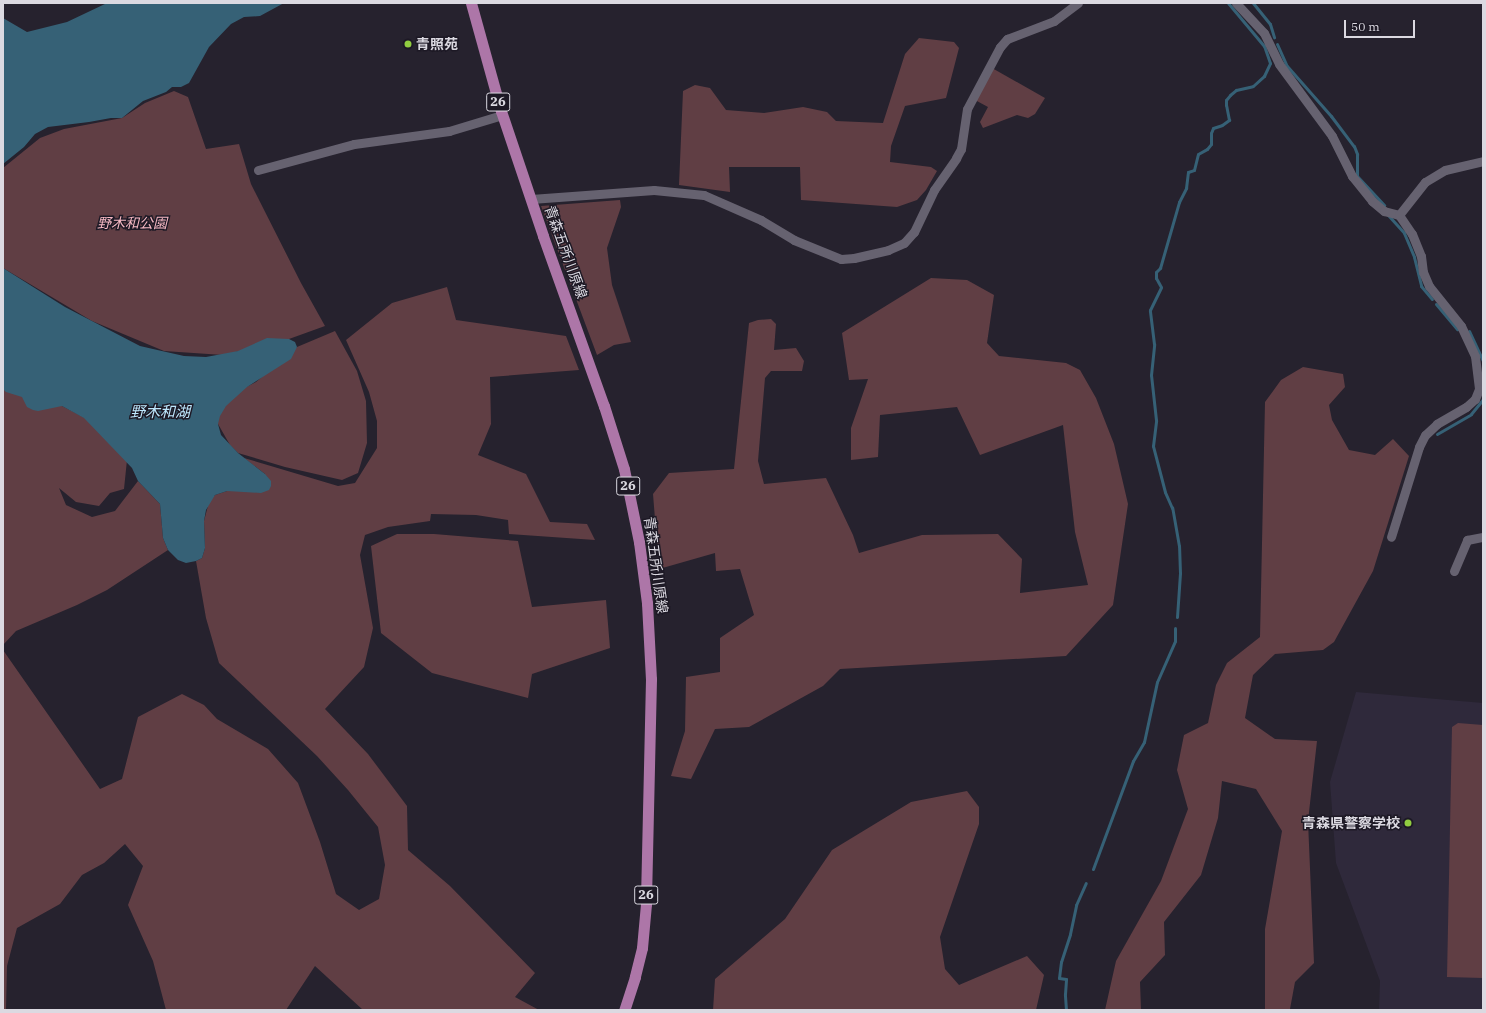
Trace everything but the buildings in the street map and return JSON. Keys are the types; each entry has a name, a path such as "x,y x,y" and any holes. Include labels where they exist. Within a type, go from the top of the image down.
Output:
{"main road":[{"name":"青森五所川原線","path":"471,3 502,115 602,398 624,469 638,536 647,603 651,679 646,904 640,955 635,977 624,1010"}],"street":[{"path":"531,199 654,190 704,195 761,220 794,240 841,259 854,258 888,250 904,243 914,232 934,190 961,149 968,109 1000,47 1007,39 1054,21 1078,3"},
{"path":"1236,3 1264,33 1280,64 1332,136 1352,176 1372,201 1384,211 1399,214 1412,234 1421,256 1423,272 1429,286 1461,326 1475,356 1478,370 1479,389 1474,399 1466,407 1437,424 1425,435 1418,447 1391,537"},
{"path":"258,170 354,144 449,132 502,115"},
{"path":"1399,214 1425,182 1445,170 1483,161"},
{"path":"1454,571 1467,540 1483,537"}],"shaded area":[{"name":"青森県警察学校","path":"1356,692 1483,703 1483,1010 1379,1010 1380,981 1336,863 1330,782"}],"green space":[{"path":"919,38 954,42 959,48 946,98 905,106 891,146 890,162 931,167 937,171 926,190 917,200 897,207 801,200 800,167 729,167 730,192 679,185 683,91 695,85 710,88 726,110 764,113 803,107 827,112 836,121 883,123 905,54"},
{"path":"992,68 1045,98 1035,114 1028,118 1017,115 983,128 980,122 988,107 975,100"},
{"name":"野木和公園","path":"174,91 188,97 206,149 239,144 251,184 301,283 325,326 289,339 223,355 164,351 92,321 3,268 3,168 40,138 64,129 122,118 145,103"},
{"path":"620,200 621,207 607,248 612,285 631,342 614,345 597,355 541,206"},
{"path":"931,278 967,280 994,295 987,343 999,356 1066,363 1080,370 1096,398 1114,444 1128,504 1113,605 1066,656 840,669 823,686 749,727 715,729 691,779 671,776 685,731 686,677 720,672 720,638 754,615 740,569 716,571 715,553 659,569 653,494 669,473 734,469 749,323 758,320 771,319 776,324 774,350 796,348 804,361 802,371 771,371 765,378 758,461 764,484 826,478 853,535 859,553 922,535 998,534 1022,559 1020,593 1088,585 1075,532 1063,425 980,455 957,407 880,415 878,457 851,460 851,428 868,379 849,380 842,333"},
{"path":"447,287 456,320 566,336 579,370 490,377 491,424 478,455 526,474 550,522 587,524 595,540 509,534 508,520 476,515 431,514 430,521 388,527 365,535 360,555 373,628 364,667 325,709 368,754 407,806 408,850 450,886 535,973 515,997 539,1010 363,1010 315,966 286,1010 166,1010 153,961 128,905 143,866 125,844 104,863 82,875 60,904 17,928 7,966 6,1010 3,1010 3,650 100,789 122,779 138,717 182,694 204,705 217,719 268,749 298,783 320,842 336,894 359,910 379,899 385,865 378,827 348,790 317,756 219,663 206,618 196,561 202,558 205,548 204,521 209,502 215,495 227,491 244,491 265,474 244,458 338,486 355,483 377,448 377,421 369,392 346,340 392,303"},
{"path":"335,331 357,371 366,401 367,443 358,473 342,480 285,467 238,453 230,445 218,424 215,403 256,382 297,347"},
{"path":"1303,367 1343,374 1345,387 1329,405 1332,420 1349,450 1375,455 1393,439 1409,456 1373,571 1334,642 1323,650 1275,654 1253,675 1245,718 1275,739 1317,741 1308,821 1314,963 1295,982 1290,1009 1265,1010 1265,929 1282,831 1256,789 1222,781 1218,818 1201,875 1164,922 1165,955 1140,982 1141,1010 1105,1010 1116,961 1161,881 1188,809 1177,770 1184,735 1208,723 1216,685 1227,663 1260,637 1265,402 1281,380"},
{"path":"3,386 57,406 62,406 91,421 127,460 124,489 110,493 99,506 76,502 59,488 66,505 92,517 115,511 138,481 160,504 163,538 168,550 107,590 77,605 16,631 3,645"},
{"path":"397,534 434,534 518,541 532,607 606,600 610,648 532,674 528,698 432,673 381,633 371,546"},
{"path":"1458,723 1483,725 1483,978 1447,977 1452,727"},
{"path":"967,791 979,807 979,824 940,937 945,969 959,985 1027,956 1044,975 1036,1010 713,1010 715,979 785,919 832,850 911,802"}],"water":[{"path":"107,3 284,3 260,16 244,17 231,24 209,47 189,83 181,87 172,87 166,92 143,101 122,118 111,118 48,127 35,134 24,147 3,164 3,18 27,32 67,22"},
{"name":"野木和湖","path":"3,268 65,307 140,346 184,356 206,357 238,351 267,338 289,339 295,342 297,347 291,359 247,387 226,406 220,416 218,424 221,435 238,453 265,474 271,481 271,486 269,490 261,493 227,491 215,495 206,510 204,521 205,548 202,558 186,563 178,560 168,550 163,538 160,504 138,481 132,468 84,418 62,406 38,411 33,410 27,407 22,397 6,392 3,389"}],"waterway":[{"path":"1177,617 1180,573 1179,546 1172,508 1165,492 1153,446 1156,420 1151,375 1154,344 1150,310 1161,287 1156,278 1156,272 1160,268 1179,202 1186,188 1188,172 1194,170 1198,154 1207,149 1211,144 1211,133 1213,128 1222,125 1229,120 1226,100 1236,90 1253,86 1264,76 1270,63 1264,46 1228,3"},
{"path":"1253,3 1270,24 1274,37"},
{"path":"1277,44 1287,66 1331,116 1354,146 1357,154 1357,176 1384,205"},
{"path":"1388,215 1404,233 1414,257 1421,286 1432,299"},
{"path":"1436,304 1457,329"},
{"path":"1469,331 1483,361"},
{"path":"1437,434 1471,414 1483,399"},
{"path":"1093,869 1133,761 1144,742 1157,682 1175,641 1175,628"},
{"path":"1066,1010 1066,979 1059,978 1061,962 1070,934 1076,905 1086,883"}],"place":[{"name":"青照苑","path":"408,44"},
{"name":"青森県警察学校","path":"1408,823"}]}
